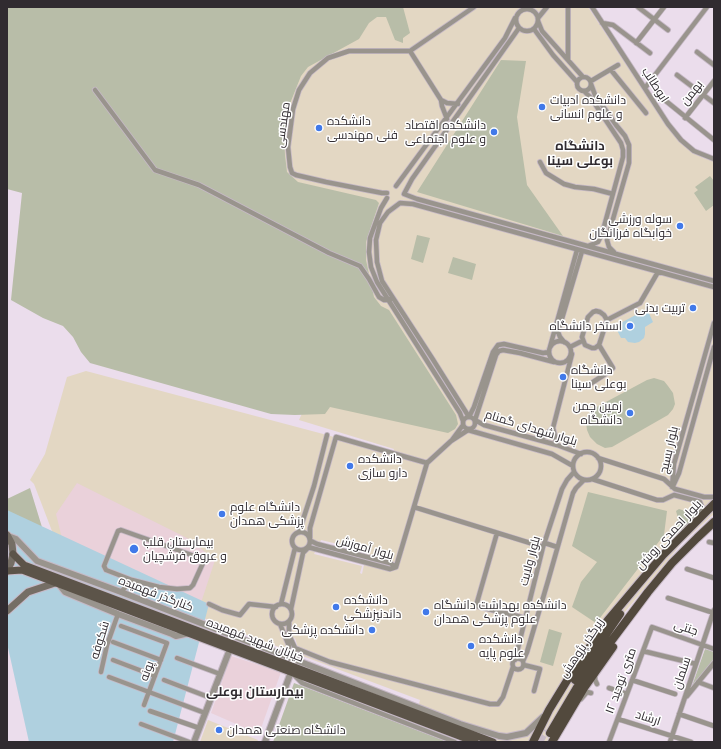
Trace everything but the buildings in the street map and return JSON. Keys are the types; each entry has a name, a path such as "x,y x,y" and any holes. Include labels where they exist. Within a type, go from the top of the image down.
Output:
{"highway":[{"name":"بلوار احمدی روشن","path":"642,581 663,555 714,504"},
{"name":"بلوار احمدی روشن","path":"648,592 672,563 714,522"},
{"path":"533,742 549,710 568,679 608,620 642,581"},
{"name":"زیرگذر پژوهش","path":"642,581 574,682 548,732 579,684 648,592"},
{"path":"552,742 648,592"},
{"path":"539,742 538,737 545,724 544,719"}],"main road":[{"path":"7,536 12,544 13,554 7,571"},
{"name":"خیابان شهید فهمیده","path":"13,554 24,564 475,739 493,742"},
{"name":"خیابان شهید فهمیده","path":"7,571 22,570 230,650 292,668 468,733 475,739"},
{"path":"7,611 28,592 56,583"},
{"path":"460,724 468,733"},
{"path":"475,739 482,731"}],"street":[{"path":"458,104 448,103 442,100 410,51 474,7"},
{"path":"534,29 547,7"},
{"path":"568,7 568,60"},
{"name":"ابوطالب","path":"592,7 668,124 681,140 694,151 714,159"},
{"path":"638,7 668,30"},
{"path":"636,43 664,7"},
{"path":"645,88 707,7"},
{"path":"396,186 447,119 505,38 518,12 523,8 528,8 535,12 542,31 584,77 588,78 595,95 625,136 629,145 629,163 607,240 609,247 615,253"},
{"path":"515,18 515,22 519,28 526,31 534,29"},
{"path":"602,23 613,25 650,54"},
{"path":"519,28 412,179 404,194 417,199 714,281"},
{"path":"534,29 553,55 577,82 578,88 584,91 591,98 621,143 624,150 602,234 598,242 586,246"},
{"name":"مهندسی","path":"391,299 377,282 371,268 369,252 370,238 387,195 296,175 292,172 290,167 288,147 293,109 299,90 310,73 328,58 349,51 410,51"},
{"path":"697,52 714,66"},
{"path":"584,91 590,88 591,83 618,65"},
{"path":"611,70 646,113"},
{"path":"677,75 714,103"},
{"path":"577,82 580,78 584,77"},
{"name":"بهمن","path":"685,118 714,80"},
{"path":"96,90 155,170 199,185 329,253 360,266 379,297 384,300 391,299"},
{"path":"656,93 714,140"},
{"path":"442,100 442,106 447,119"},
{"path":"540,162 546,173 564,184 613,194"},
{"path":"468,430 465,428 460,413 391,299 382,281 376,251 376,240 380,224 388,212 400,203 414,204 714,287"},
{"path":"554,362 550,358 550,349 577,250"},
{"path":"557,445 553,428 572,354 570,346 564,342 558,332 582,251"},
{"path":"607,320 600,312 596,311 590,314 582,337 584,345 589,348 595,348 599,345 607,320 640,303 658,272"},
{"path":"391,299 469,417 475,420"},
{"name":"بلوار بسیج","path":"672,487 674,464 714,323"},
{"path":"570,346 582,341"},
{"path":"451,441 465,418 469,417 474,407 493,352 498,345 504,344 543,353 550,349 556,342 564,342"},
{"path":"587,386 613,368 599,345"},
{"name":"بلوار بسیج","path":"672,487 679,473 714,347"},
{"path":"557,546 544,545 497,533 414,508 427,463 451,441 475,426 475,420 496,355 499,351 503,350 520,353 558,364 565,363 572,354"},
{"name":"بلوار شهدای گمنام","path":"475,420 484,425 557,445 581,454"},
{"path":"540,440 553,428"},
{"name":"بلوار شهدای گمنام","path":"468,430 552,454 573,466"},
{"path":"286,656 289,646 280,624 273,618 272,612 278,605 295,548 292,539 299,532 314,486 327,435"},
{"path":"265,742 292,668 295,648 289,635 289,622 292,617 291,609 303,553 308,548 310,528 336,437 427,463"},
{"path":"598,458 600,462 600,472 592,479 584,480 574,472 574,460 581,454 591,453 598,458 663,478 675,489 697,495 714,497"},
{"name":"بلوار ولایت","path":"515,660 544,545 562,489 574,472"},
{"path":"592,479 657,500 663,500 674,495 697,501 701,504 702,508 698,519"},
{"name":"بلوار ولایت","path":"523,663 573,494 576,488 584,480"},
{"name":"بلوار آموزش","path":"310,539 317,544 390,569 396,567 414,508"},
{"path":"121,530 200,558 203,563 193,585 190,588 159,587 132,580 106,570 104,566 118,531 121,530"},
{"path":"299,532 304,532 310,539"},
{"path":"497,533 476,606 525,618"},
{"name":"کنارگذر فهمیده","path":"7,536 16,539 37,561 286,656 302,684 455,742"},
{"path":"295,548 300,550 308,548"},
{"name":"بلوار آموزش","path":"308,548 362,559"},
{"path":"687,569 714,578"},
{"path":"121,592 132,580"},
{"path":"56,583 65,592 176,636 189,633"},
{"path":"668,598 714,612"},
{"path":"209,604 222,610 240,615 249,604 286,605 291,609"},
{"path":"529,605 540,608"},
{"name":"سلمان","path":"670,742 714,612"},
{"name":"شکوفه","path":"101,672 107,645 118,614"},
{"path":"280,624 289,622"},
{"name":"پونه","path":"121,626 167,643 144,705"},
{"name":"جنتی","path":"652,627 714,648"},
{"name":"۱۲ متری توحید","path":"609,742 652,627"},
{"path":"113,642 161,660"},
{"path":"295,648 330,662 490,704 498,704 503,697 513,663 518,659 523,663 540,668 534,691"},
{"path":"194,742 230,650"},
{"path":"643,651 696,664"},
{"path":"177,658 220,674"},
{"path":"113,660 155,676"},
{"path":"513,667 520,670 523,663"},
{"path":"685,698 714,663"},
{"name":"کنارگذر فهمیده","path":"292,668 499,736 507,737 526,734 539,723 549,710"},
{"path":"595,674 595,681 597,684"},
{"path":"109,677 205,713"},
{"path":"164,680 211,698"},
{"path":"632,680 675,694"},
{"path":"698,682 714,688"},
{"path":"609,688 627,694"},
{"path":"568,716 587,692 591,692"},
{"path":"150,710 199,728"},
{"path":"679,714 714,726"},
{"name":"ارشاد","path":"618,719 691,742"},
{"path":"141,724 189,742"}],"shaded area":[{"name":"دانشگاه بوعلی سینا","path":"194,7 588,7 666,125 680,140 703,158 714,161 714,514 682,543 625,612 555,718 547,742 485,742 416,716 420,700 300,655 295,638 284,649 65,565 34,484 30,480 45,454 67,377 86,371 327,435 392,454 394,449 299,420 310,396 302,211","holes":["321,540 367,551 362,574 360,573 362,566 314,554"]},
{"name":"بیمارستان قلب و عروق فرشچیان","path":"77,483 189,539 215,560 199,609 68,563 56,514"},
{"path":"231,656 281,672 259,734 211,713"},
{"name":"دانشگاه صنعتی همدان","path":"208,720 258,740 257,742 200,742"}],"green space":[{"path":"7,7 403,7 410,33 403,38 403,43 395,40 386,17 377,17 369,23 359,39 308,67 301,76 287,111 284,136 287,172 298,182 376,200 379,203 366,242 366,260 374,297 381,306 389,310 456,415 458,424 455,429 448,433 330,407 325,414 271,414 90,363 81,352 73,337 63,326 43,318 11,300 22,193 7,189"},
{"path":"501,60 526,61 517,117 527,185 563,236 417,192"},
{"path":"710,176 714,181 714,205 706,211 694,193 698,190 695,187"},
{"path":"417,235 430,238 423,263 411,259"},
{"path":"453,257 476,264 472,280 448,273"},
{"name":"زمین چمن دانشگاه","path":"654,378 664,381 673,393 675,404 668,415 612,447 605,448 597,444 590,437 587,430 586,421 591,410 647,380"},
{"path":"30,488 53,563 7,526 7,499"},
{"path":"588,492 667,511 664,535 596,623 572,607 581,582 597,562 572,546"},
{"path":"679,509 695,514 696,516 673,539 678,518 676,511"},
{"path":"549,629 562,633 553,666 540,662"},
{"path":"705,649 714,652 714,660 692,686"},
{"path":"294,683 448,742 273,742"}],"water":[{"name":"استخر دانشگاه","path":"647,309 653,322 645,327 644,338 635,343 628,342 625,338 621,338 615,326"},
{"path":"7,510 209,604 173,742 29,742 7,643"}],"tunnel":[{"path":"539,742 546,730"}],"place":[{"name":"دانشکده ادبیات و علوم انسانی","path":"542,107"},
{"name":"دانشکده فنی مهندسی","path":"319,128"},
{"name":"دانشکده اقتصاد و علوم اجتماعی","path":"494,132"},
{"name":"سوله ورزشی خوابگاه فرزانگان","path":"680,226"},
{"name":"تربیت بدنی","path":"693,308"},
{"name":"استخر دانشگاه","path":"630,326"},
{"name":"دانشگاه بوعلی سینا","path":"563,377"},
{"name":"زمین چمن دانشگاه","path":"630,413"},
{"name":"دانشکده دارو سازی","path":"350,466"},
{"name":"دانشگاه علوم پزشکی همدان","path":"222,514"},
{"name":"بیمارستان قلب و عروق فرشچیان","path":"134,549"},
{"name":"دانشکده داندنپزشکی","path":"336,607"},
{"name":"دانشکده بهداشت دانشگاه علوم پزشکی همدان","path":"426,612"},
{"name":"دانشکده پزشکی","path":"372,630"},
{"name":"دانشکده علوم پایه","path":"471,646"},
{"name":"دانشگاه صنعتی همدان","path":"219,730"}],"district":[{"name":"دانشگاه بوعلی سینا","path":"580,154"},
{"name":"بیمارستان بوعلی","path":"255,692"}]}
